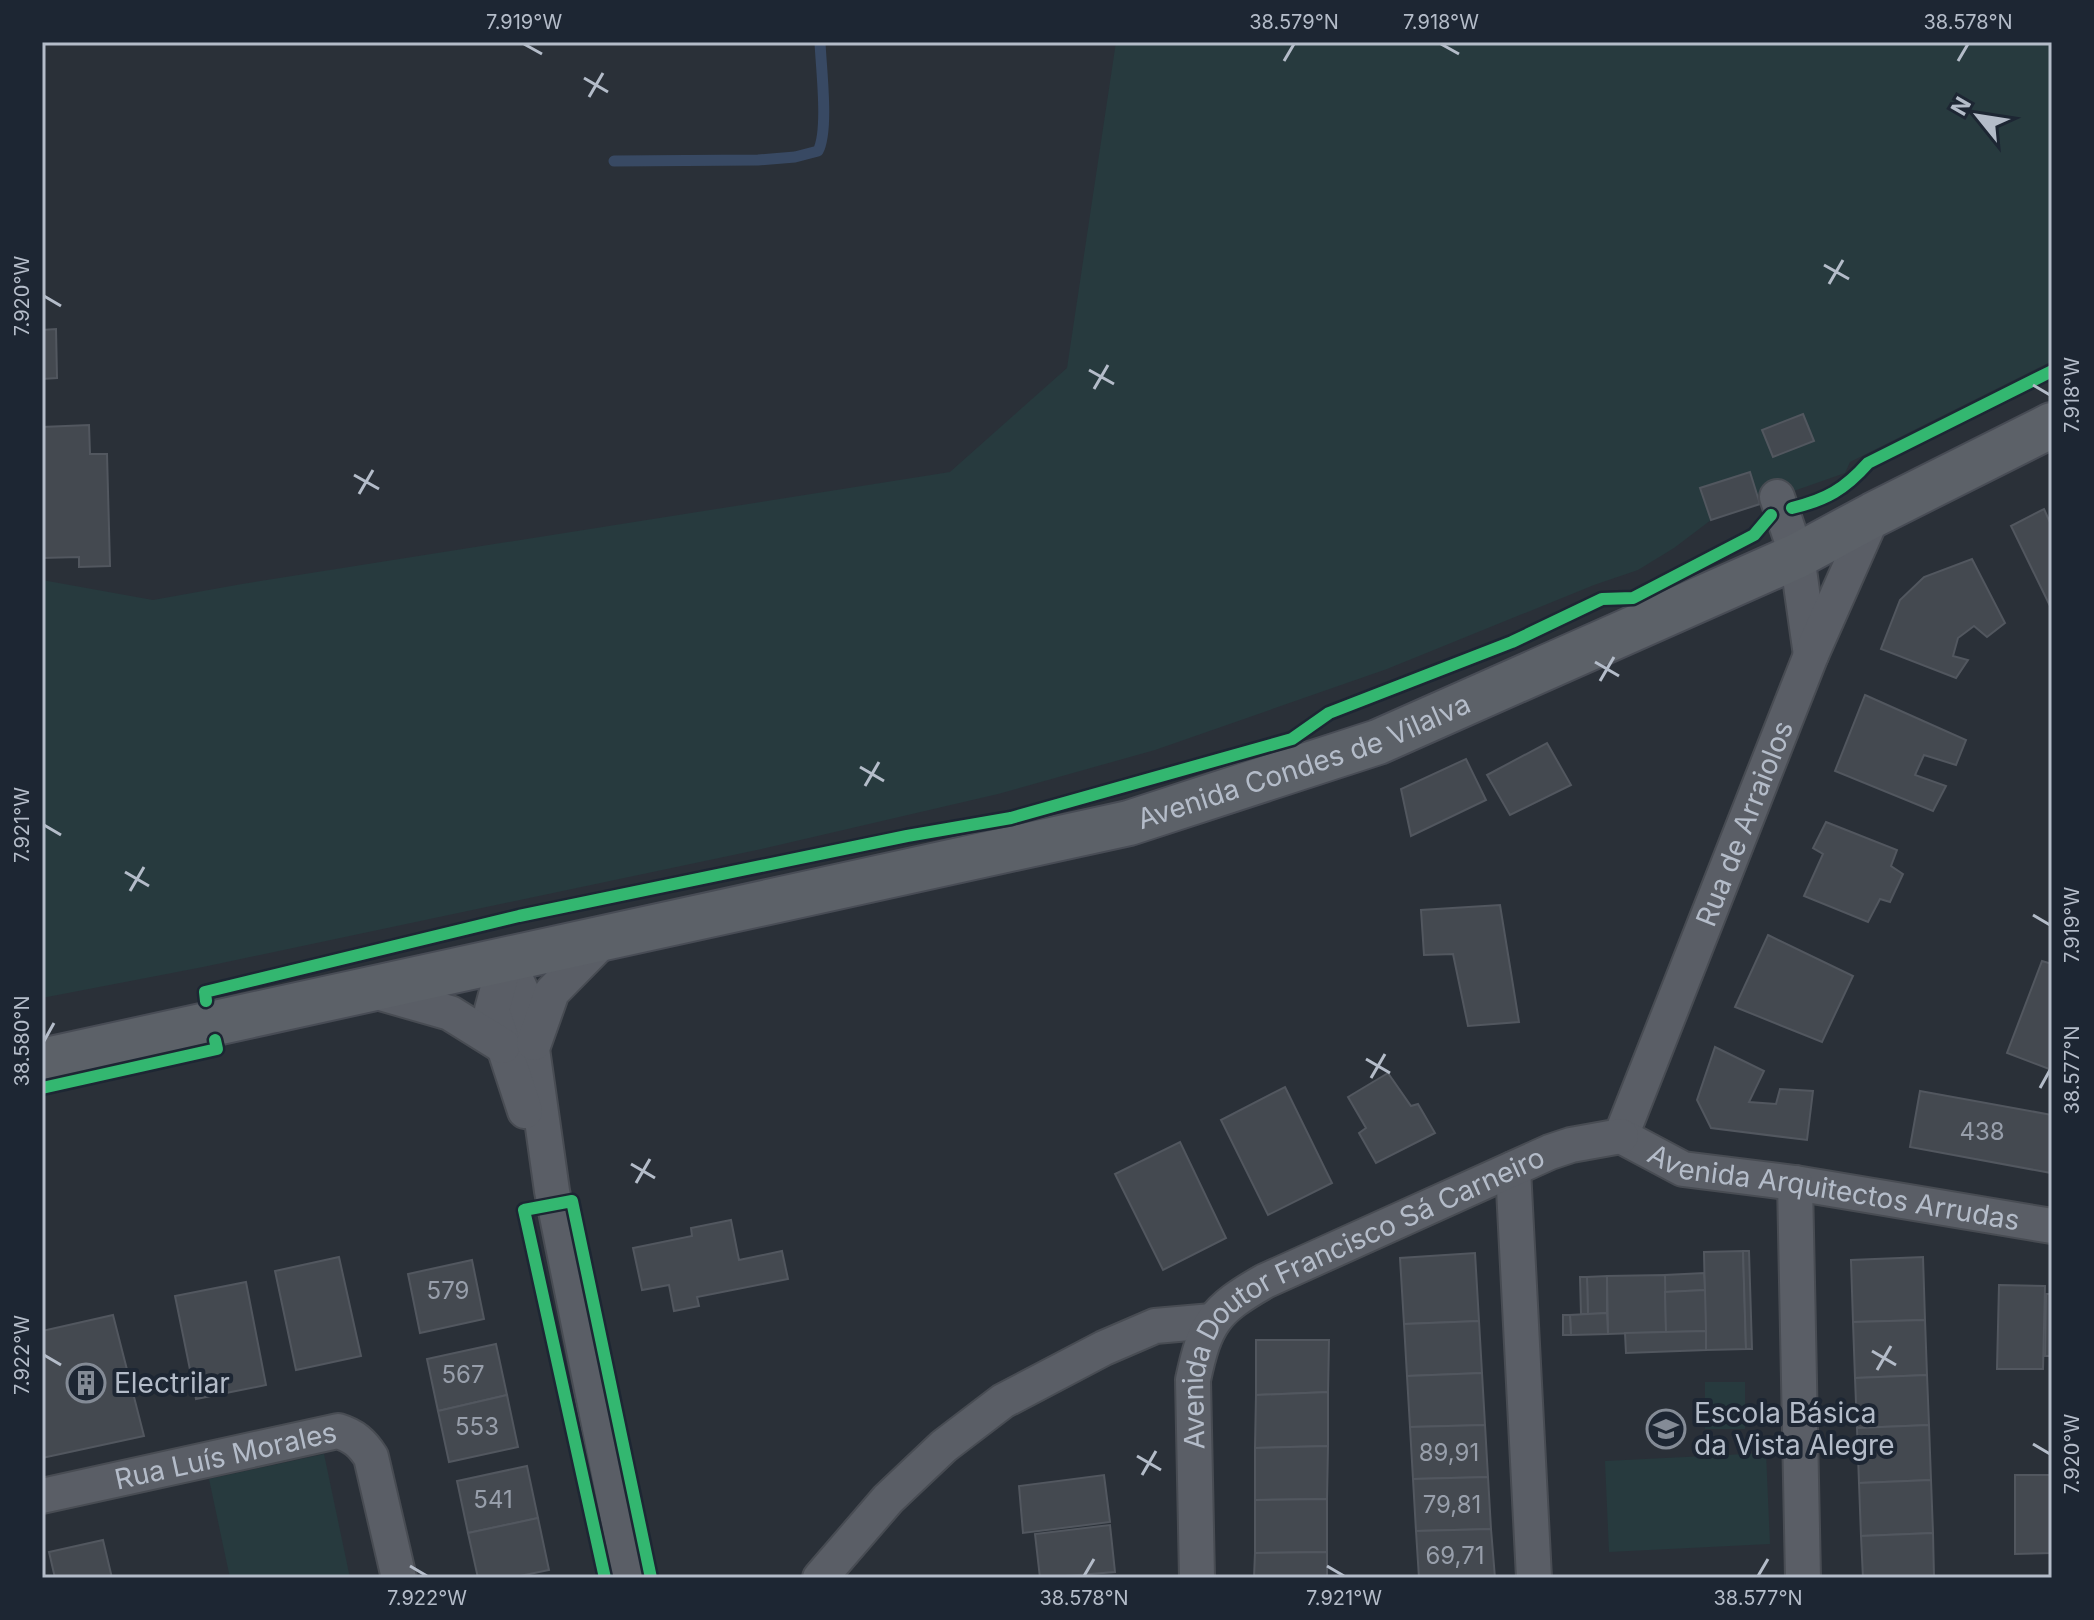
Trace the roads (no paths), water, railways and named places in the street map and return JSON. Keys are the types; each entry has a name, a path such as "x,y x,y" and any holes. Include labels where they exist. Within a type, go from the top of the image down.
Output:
{"main road":[{"name":"Avenida Condes de Vilalva","path":"42,1061 1129,823 1378,742 1797,556 2052,425"}],"street":[{"path":"1777,497 1797,556 1811,655"},
{"name":"Rua de Arraiolos","path":"1621,1136 1811,655 1873,515"},
{"path":"518,1046 552,992 607,936"},
{"path":"506,958 492,1010 518,1046 552,1191 630,1578"},
{"path":"365,989 450,1013 518,1046"},
{"name":"Avenida Doutor Francisco Sá Carneiro","path":"1197,1578 1193,1380 1199,1350 1212,1321 1232,1300 1265,1281 1513,1169 1571,1145 1621,1136"},
{"name":"Avenida Arquitectos Arrudas","path":"1621,1136 1664,1162 1683,1169 1795,1183 2052,1226"},
{"path":"1513,1169 1534,1578"},
{"path":"1795,1183 1803,1578"},
{"path":"820,1578 888,1499 944,1446 1003,1401 1104,1348 1155,1326 1212,1321"},
{"name":"Rua Luís Morales","path":"42,1496 338,1431 352,1435 371,1457 399,1578"}],"waterway":[{"path":"614,161 758,160 795,157 818,151 824,114 820,42"}],"place":[{"name":"Electrilar","path":"86,1383"},
{"name":"Escola Básica da Vista Alegre","path":"1666,1429"}]}
